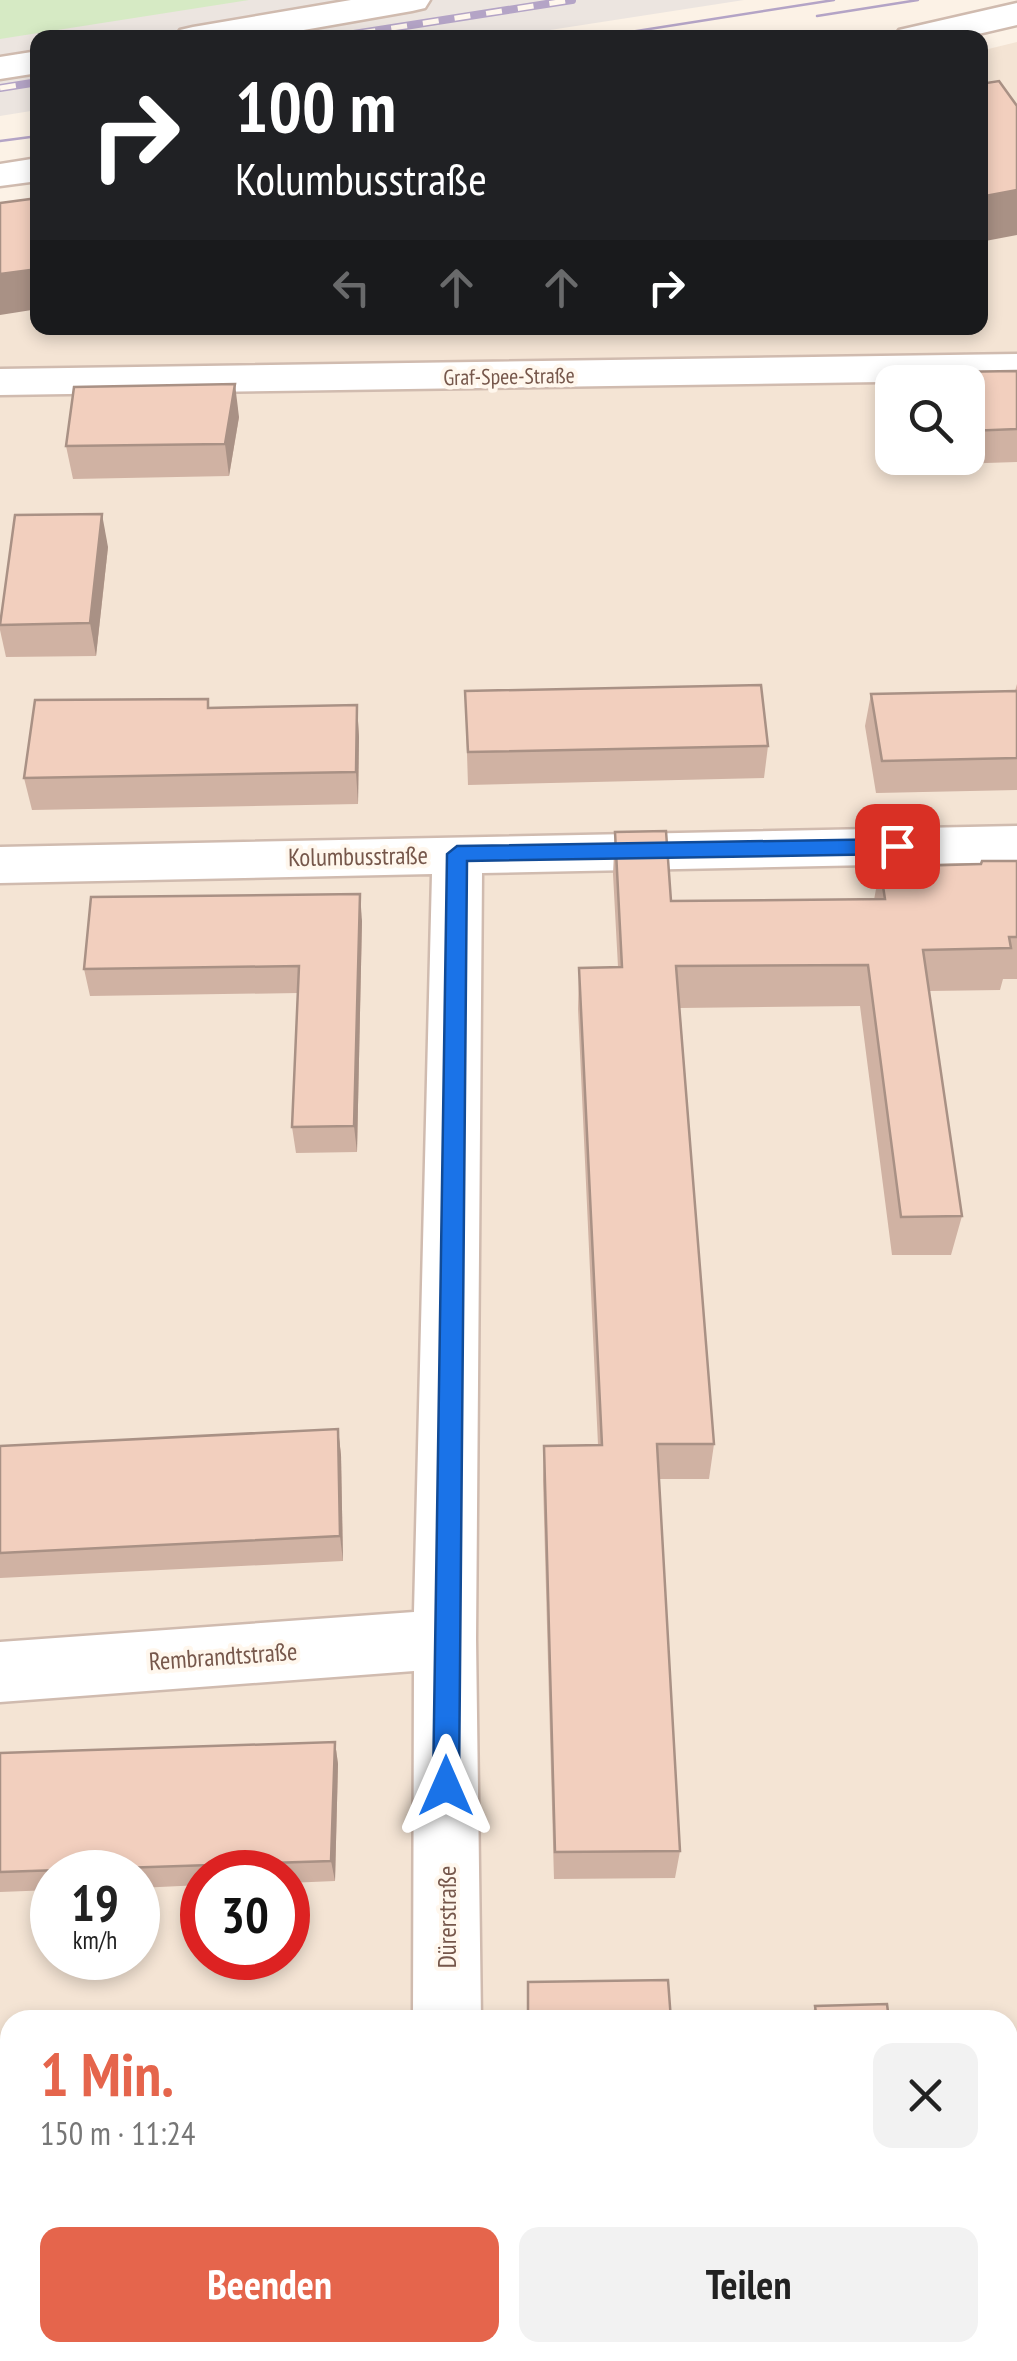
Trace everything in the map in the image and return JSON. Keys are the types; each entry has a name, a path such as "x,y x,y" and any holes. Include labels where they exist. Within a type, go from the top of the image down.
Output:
{"street":[{"path":"239,30 412,0"},
{"path":"947,30 1017,14"},
{"path":"0,68 30,63"},
{"path":"0,175 30,170"},
{"name":"Graf-Spee-Straße","path":"0,382 1017,367"},
{"name":"Kolumbusstraße","path":"0,865 1017,844"},
{"name":"Dürerstraße","path":"447,2010 445,1639 457,854"},
{"name":"Rembrandtstraße","path":"0,1672 445,1639"}],"shaded area":[{"path":"0,0 744,0 549,30 30,30 30,111 0,116"},
{"path":"1017,42 1017,2010 0,2010 0,210 30,208 30,335 988,335 988,49"}],"green space":[{"path":"0,0 249,0 57,30 30,30 30,34 0,39"}],"building":[{"path":"999,81 1017,106 1017,190 988,195 988,83"},
{"path":"30,199 30,270 0,274 0,203"},
{"path":"985,371 1017,371 1017,429 985,430"},
{"path":"235,384 225,444 66,446 74,387"},
{"path":"102,514 90,623 0,625 15,515"},
{"path":"761,685 768,746 468,752 465,691"},
{"path":"1017,691 1017,758 882,761 871,694"},
{"path":"208,699 208,708 357,705 356,772 24,778 35,700"},
{"path":"666,831 671,901 885,899 880,867 1017,861 1017,937 1009,937 1011,948 923,950 962,1216 901,1217 868,965 676,966 714,1444 657,1444 680,1851 555,1852 544,1446 602,1445 579,968 622,967 615,832"},
{"path":"360,894 354,1126 292,1127 299,966 84,969 91,897"},
{"path":"338,1429 340,1536 0,1553 0,1446"},
{"path":"335,1742 331,1861 310,1862 310,1850 180,1850 180,1866 160,1867 160,1850 30,1850 30,1871 0,1872 0,1753"},
{"path":"668,1980 670,2010 528,2010 528,1982"},
{"path":"887,2004 888,2010 816,2010 815,2006"}],"tram line":[{"path":"643,30 834,0"},
{"path":"817,16 918,0"},
{"path":"0,141 30,137"}],"railway":[{"path":"379,30 572,0"},
{"path":"0,88 30,83"}],"route":[{"path":"446,1786 457,854 897,846"}]}
